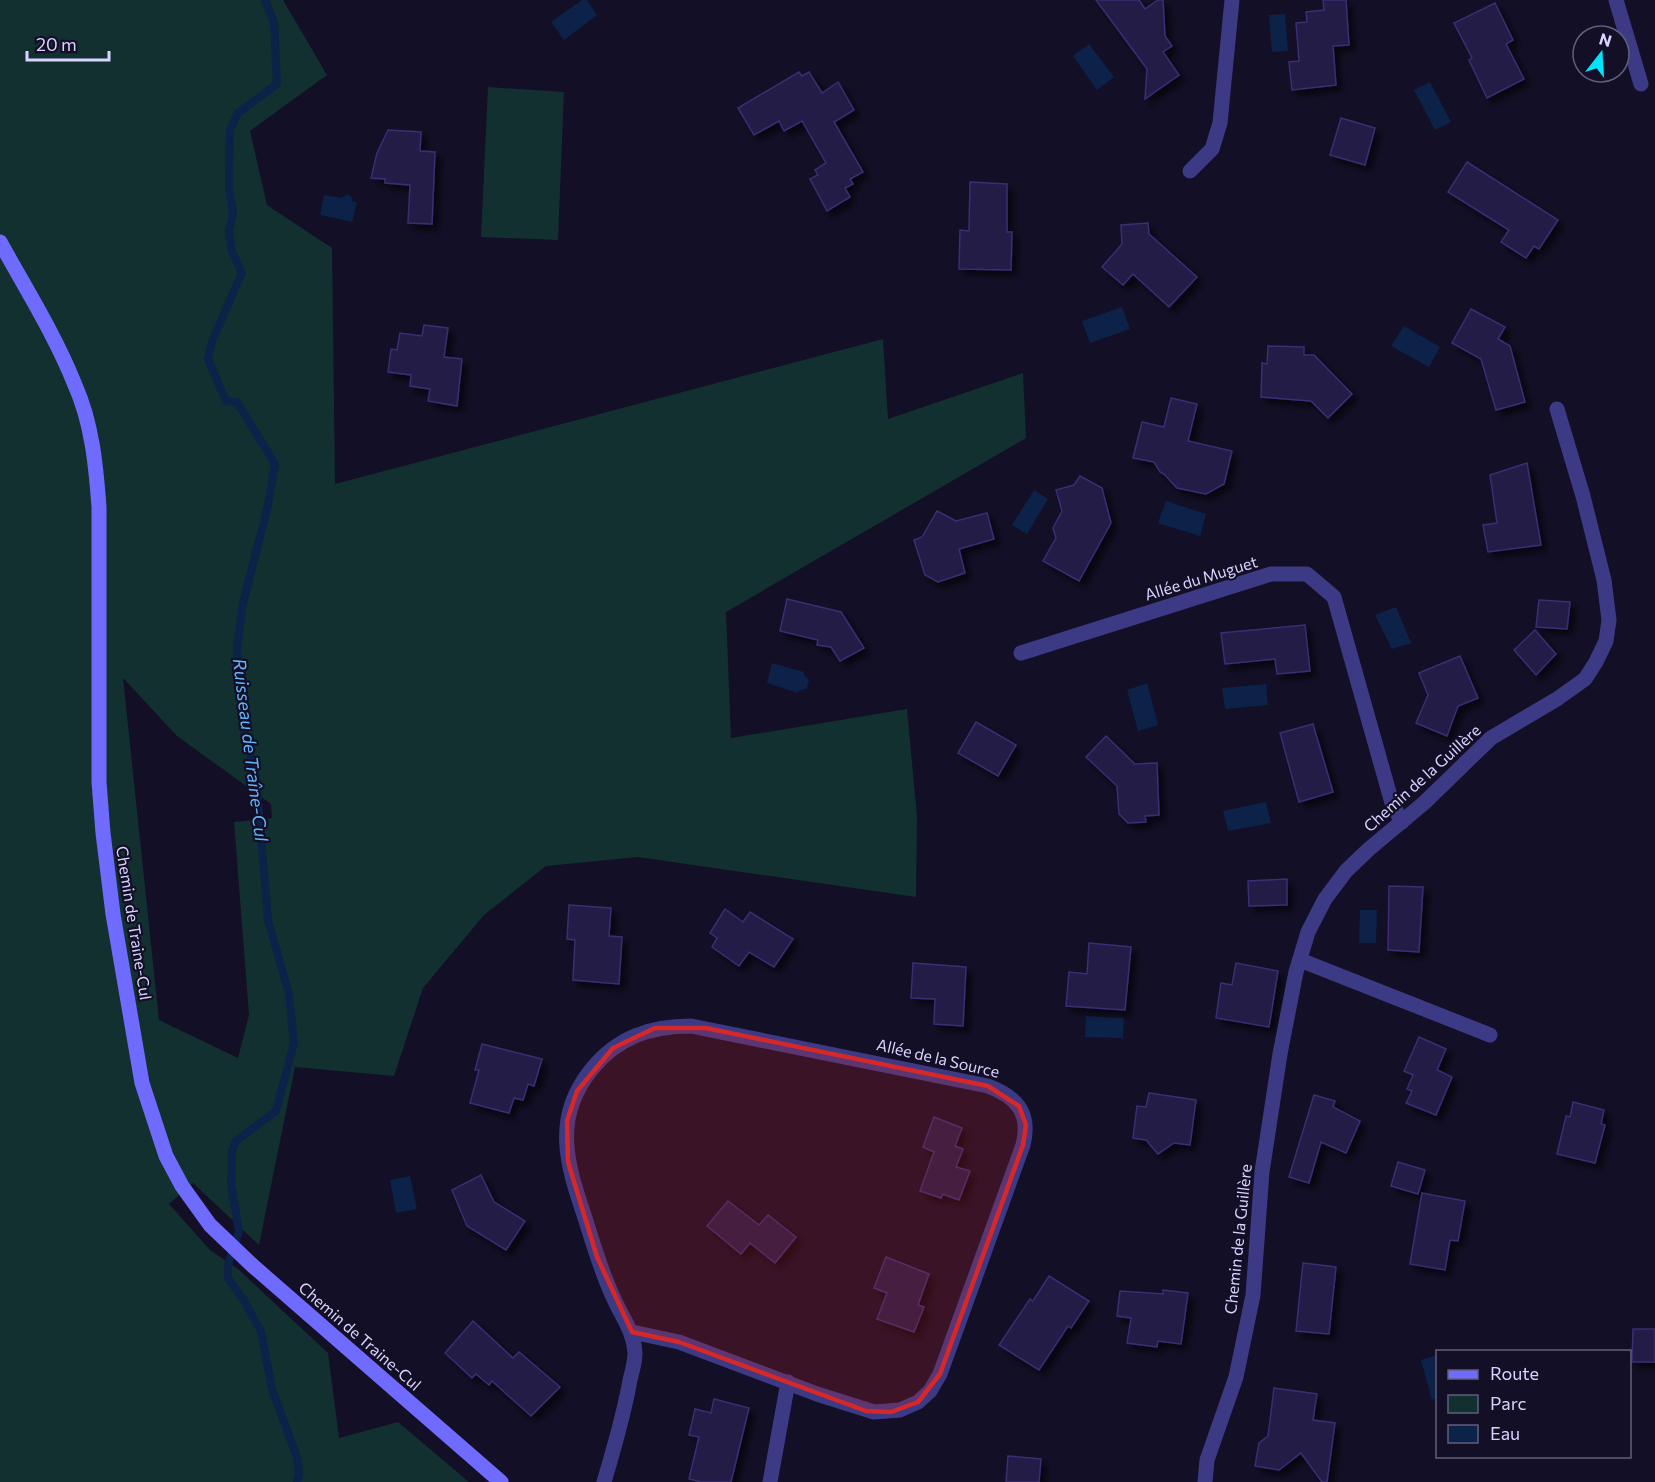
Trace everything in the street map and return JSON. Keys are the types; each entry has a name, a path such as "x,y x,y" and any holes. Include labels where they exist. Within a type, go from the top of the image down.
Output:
{"street":[{"path":"1190,171 1212,149 1220,123 1232,0"},
{"path":"1616,0 1641,84"},
{"name":"Chemin de Traine-Cul","path":"0,242 33,299 72,377 90,432 99,507 99,782 103,833 110,892 142,1083 166,1156 182,1186 210,1225 253,1266 501,1482"},
{"name":"Chemin de la Guillère","path":"1205,1482 1207,1460 1236,1377 1253,1295 1262,1172 1280,1054 1308,933 1325,899 1346,871 1368,849 1424,803 1491,738 1557,699 1585,679 1606,642 1608,620 1604,580 1583,496 1557,409"},
{"name":"Allée du Muguet","path":"1021,653 1271,574 1307,574 1334,597 1392,803 1402,822"},
{"path":"1300,960 1490,1035"},
{"name":"Allée de la Source","path":"604,1482 625,1410 635,1354 632,1332 614,1298 597,1257 571,1174 566,1147 567,1121 577,1091 592,1067 613,1048 640,1033 655,1028 692,1026 988,1086 1003,1092 1019,1106 1024,1117 1023,1146 940,1374 930,1390 918,1402 908,1407 882,1413 866,1411 680,1342 632,1332"},
{"path":"770,1482 788,1382"}],"highlighted area":[{"path":"655,1028 706,1028 988,1086 1019,1106 1026,1125 1023,1145 940,1374 918,1402 891,1412 866,1411 679,1342 632,1332 597,1257 568,1162 567,1121 577,1091 613,1048"}],"green space":[{"path":"0,0 283,0 327,75 250,131 267,205 332,248 335,484 883,339 888,419 1023,373 1026,438 726,612 731,738 907,709 917,817 916,897 638,857 546,866 484,915 423,988 394,1076 295,1067 259,1245 193,1183 169,1204 210,1250 238,1269 328,1353 339,1438 398,1422 469,1482 0,1482","holes":["123,678 177,736 271,804 272,818 234,822 249,1015 238,1058 159,1020"]},
{"path":"488,87 564,92 558,240 481,237"}],"water":[{"path":"582,0 587,0 597,15 564,40 551,22"},
{"path":"1285,14 1288,51 1272,52 1269,15"},
{"path":"1089,44 1114,77 1097,90 1073,56"},
{"path":"1430,82 1451,122 1435,130 1414,90"},
{"path":"347,194 352,197 352,201 357,202 352,222 320,215 324,195 341,198"},
{"path":"1122,307 1130,329 1090,343 1082,321"},
{"path":"1404,326 1440,347 1429,367 1391,346"},
{"path":"1034,490 1048,499 1027,534 1012,525"},
{"path":"1166,501 1206,514 1200,536 1158,523"},
{"path":"1396,607 1411,643 1392,649 1375,615"},
{"path":"772,663 804,672 809,680 807,688 798,693 767,683"},
{"path":"1147,683 1158,725 1138,731 1127,690"},
{"path":"1266,684 1268,705 1225,709 1222,688"},
{"path":"1266,802 1271,823 1228,831 1223,811"},
{"path":"1360,910 1377,910 1376,943 1359,943"},
{"path":"1086,1016 1124,1018 1123,1038 1085,1037"},
{"path":"410,1176 417,1209 396,1213 390,1180"},
{"path":"1436,1355 1436,1398 1432,1400 1421,1360"}],"building":[{"path":"1096,0 1139,0 1145,9 1158,0 1163,0 1165,36 1172,46 1163,52 1179,75 1145,99 1147,69"},
{"path":"1323,0 1346,0 1349,45 1333,46 1336,85 1292,90 1289,62 1299,61 1296,23 1307,22 1306,12 1324,10"},
{"path":"1495,3 1513,40 1506,44 1524,79 1487,98 1469,60 1472,58 1454,23"},
{"path":"799,72 802,76 809,72 822,93 838,82 854,110 834,122 863,172 850,179 853,184 845,188 850,197 827,211 810,179 818,175 815,170 826,163 802,121 784,131 779,121 754,135 738,108"},
{"path":"1341,118 1375,128 1365,165 1330,155"},
{"path":"388,130 421,132 420,151 435,152 432,224 408,223 410,185 385,183 385,179 371,178 377,153"},
{"path":"1467,162 1558,220 1539,249 1534,246 1526,258 1501,242 1509,230 1448,192"},
{"path":"970,182 1007,184 1007,232 1012,232 1011,270 959,269 960,230 969,231"},
{"path":"1148,223 1149,234 1197,277 1169,307 1133,274 1123,285 1102,267 1122,244 1121,225"},
{"path":"1471,309 1505,327 1498,339 1510,346 1525,402 1496,410 1481,359 1452,343"},
{"path":"424,325 448,328 444,357 462,359 457,406 428,401 430,389 410,386 411,375 388,372 391,349 397,350 400,333 422,336"},
{"path":"1268,346 1304,347 1304,355 1314,355 1352,394 1328,418 1311,401 1261,397 1262,363 1267,364"},
{"path":"1171,398 1197,404 1188,441 1232,451 1224,484 1206,494 1177,488 1160,472 1154,462 1133,458 1142,422 1164,427"},
{"path":"1527,463 1541,545 1488,552 1483,525 1497,523 1490,475"},
{"path":"1080,476 1102,488 1111,523 1079,581 1043,561 1056,538 1053,528 1062,511 1056,490 1074,485"},
{"path":"937,511 956,521 987,513 994,539 959,549 965,573 938,582 925,575 914,540 922,537"},
{"path":"787,599 841,612 864,648 840,661 831,647 817,645 818,640 780,631"},
{"path":"1539,600 1570,602 1567,629 1536,627"},
{"path":"1305,625 1310,671 1277,674 1275,659 1225,664 1221,633"},
{"path":"1535,630 1556,654 1536,675 1514,650"},
{"path":"1460,656 1478,698 1458,706 1447,736 1416,723 1428,695 1419,673"},
{"path":"976,722 1016,745 998,776 958,753"},
{"path":"1313,724 1333,792 1299,802 1280,733"},
{"path":"1106,736 1135,764 1157,763 1159,815 1145,816 1146,822 1128,823 1119,814 1117,786 1086,757"},
{"path":"1287,879 1287,905 1249,906 1248,881"},
{"path":"1389,886 1423,887 1419,952 1388,950"},
{"path":"569,905 611,908 609,936 622,937 619,984 573,980 575,940 567,939"},
{"path":"725,909 743,922 750,912 793,939 774,967 749,952 739,966 712,947 717,938 710,933"},
{"path":"1089,943 1131,947 1125,1010 1066,1006 1069,972 1087,974"},
{"path":"913,963 966,967 963,1026 934,1024 935,999 911,998"},
{"path":"1236,963 1278,971 1269,1027 1216,1018 1221,983 1232,985"},
{"path":"1419,1037 1446,1049 1437,1070 1452,1077 1436,1115 1406,1103 1412,1091 1407,1089 1413,1075 1404,1071"},
{"path":"482,1044 542,1059 534,1086 528,1084 523,1100 514,1098 509,1113 470,1103 479,1070 475,1070"},
{"path":"1149,1093 1196,1100 1190,1145 1174,1143 1158,1154 1146,1140 1133,1138 1137,1106 1146,1107"},
{"path":"1314,1095 1335,1101 1333,1107 1360,1121 1346,1153 1321,1142 1309,1183 1289,1177"},
{"path":"1573,1102 1604,1110 1601,1124 1605,1125 1595,1163 1557,1154 1566,1116 1570,1117"},
{"path":"934,1117 962,1128 955,1146 963,1149 956,1167 970,1171 959,1200 943,1194 941,1198 920,1191 934,1152 923,1147"},
{"path":"1398,1162 1425,1170 1418,1194 1391,1186"},
{"path":"481,1175 494,1202 525,1221 506,1250 467,1226 452,1190"},
{"path":"1422,1193 1465,1201 1458,1241 1450,1240 1445,1270 1410,1264"},
{"path":"728,1201 759,1225 768,1215 796,1237 775,1263 750,1243 741,1254 707,1226"},
{"path":"886,1257 929,1274 918,1305 924,1307 914,1332 877,1319 887,1293 874,1288"},
{"path":"1303,1263 1336,1267 1329,1334 1296,1331"},
{"path":"1049,1276 1089,1301 1071,1328 1068,1326 1039,1370 999,1345 1030,1299 1033,1301"},
{"path":"1163,1290 1188,1293 1181,1344 1158,1341 1157,1347 1127,1343 1131,1318 1117,1316 1120,1291 1163,1294"},
{"path":"473,1321 513,1358 519,1352 560,1387 531,1416 492,1381 489,1385 476,1374 472,1378 445,1353"},
{"path":"1633,1329 1655,1329 1655,1362 1632,1362"},
{"path":"1274,1388 1317,1394 1313,1420 1335,1423 1327,1482 1322,1482 1301,1453 1279,1470 1255,1466 1259,1443 1268,1436"},
{"path":"714,1399 749,1408 731,1482 702,1482 689,1479 699,1437 689,1435 695,1409 711,1413"},
{"path":"1008,1456 1041,1459 1039,1482 1006,1482"}],"waterway":[{"name":"Ruisseau de Traîne-Cul","path":"265,0 274,22 277,84 238,113 230,130 229,189 233,213 229,231 232,251 242,273 212,341 208,359 226,401 237,402 275,464 267,510 243,603 237,648 244,732 256,777 268,920 289,994 294,1043 276,1111 236,1141 232,1151 231,1184 239,1231 228,1265 228,1278 261,1331 272,1389 297,1457 299,1472 297,1482"}]}
